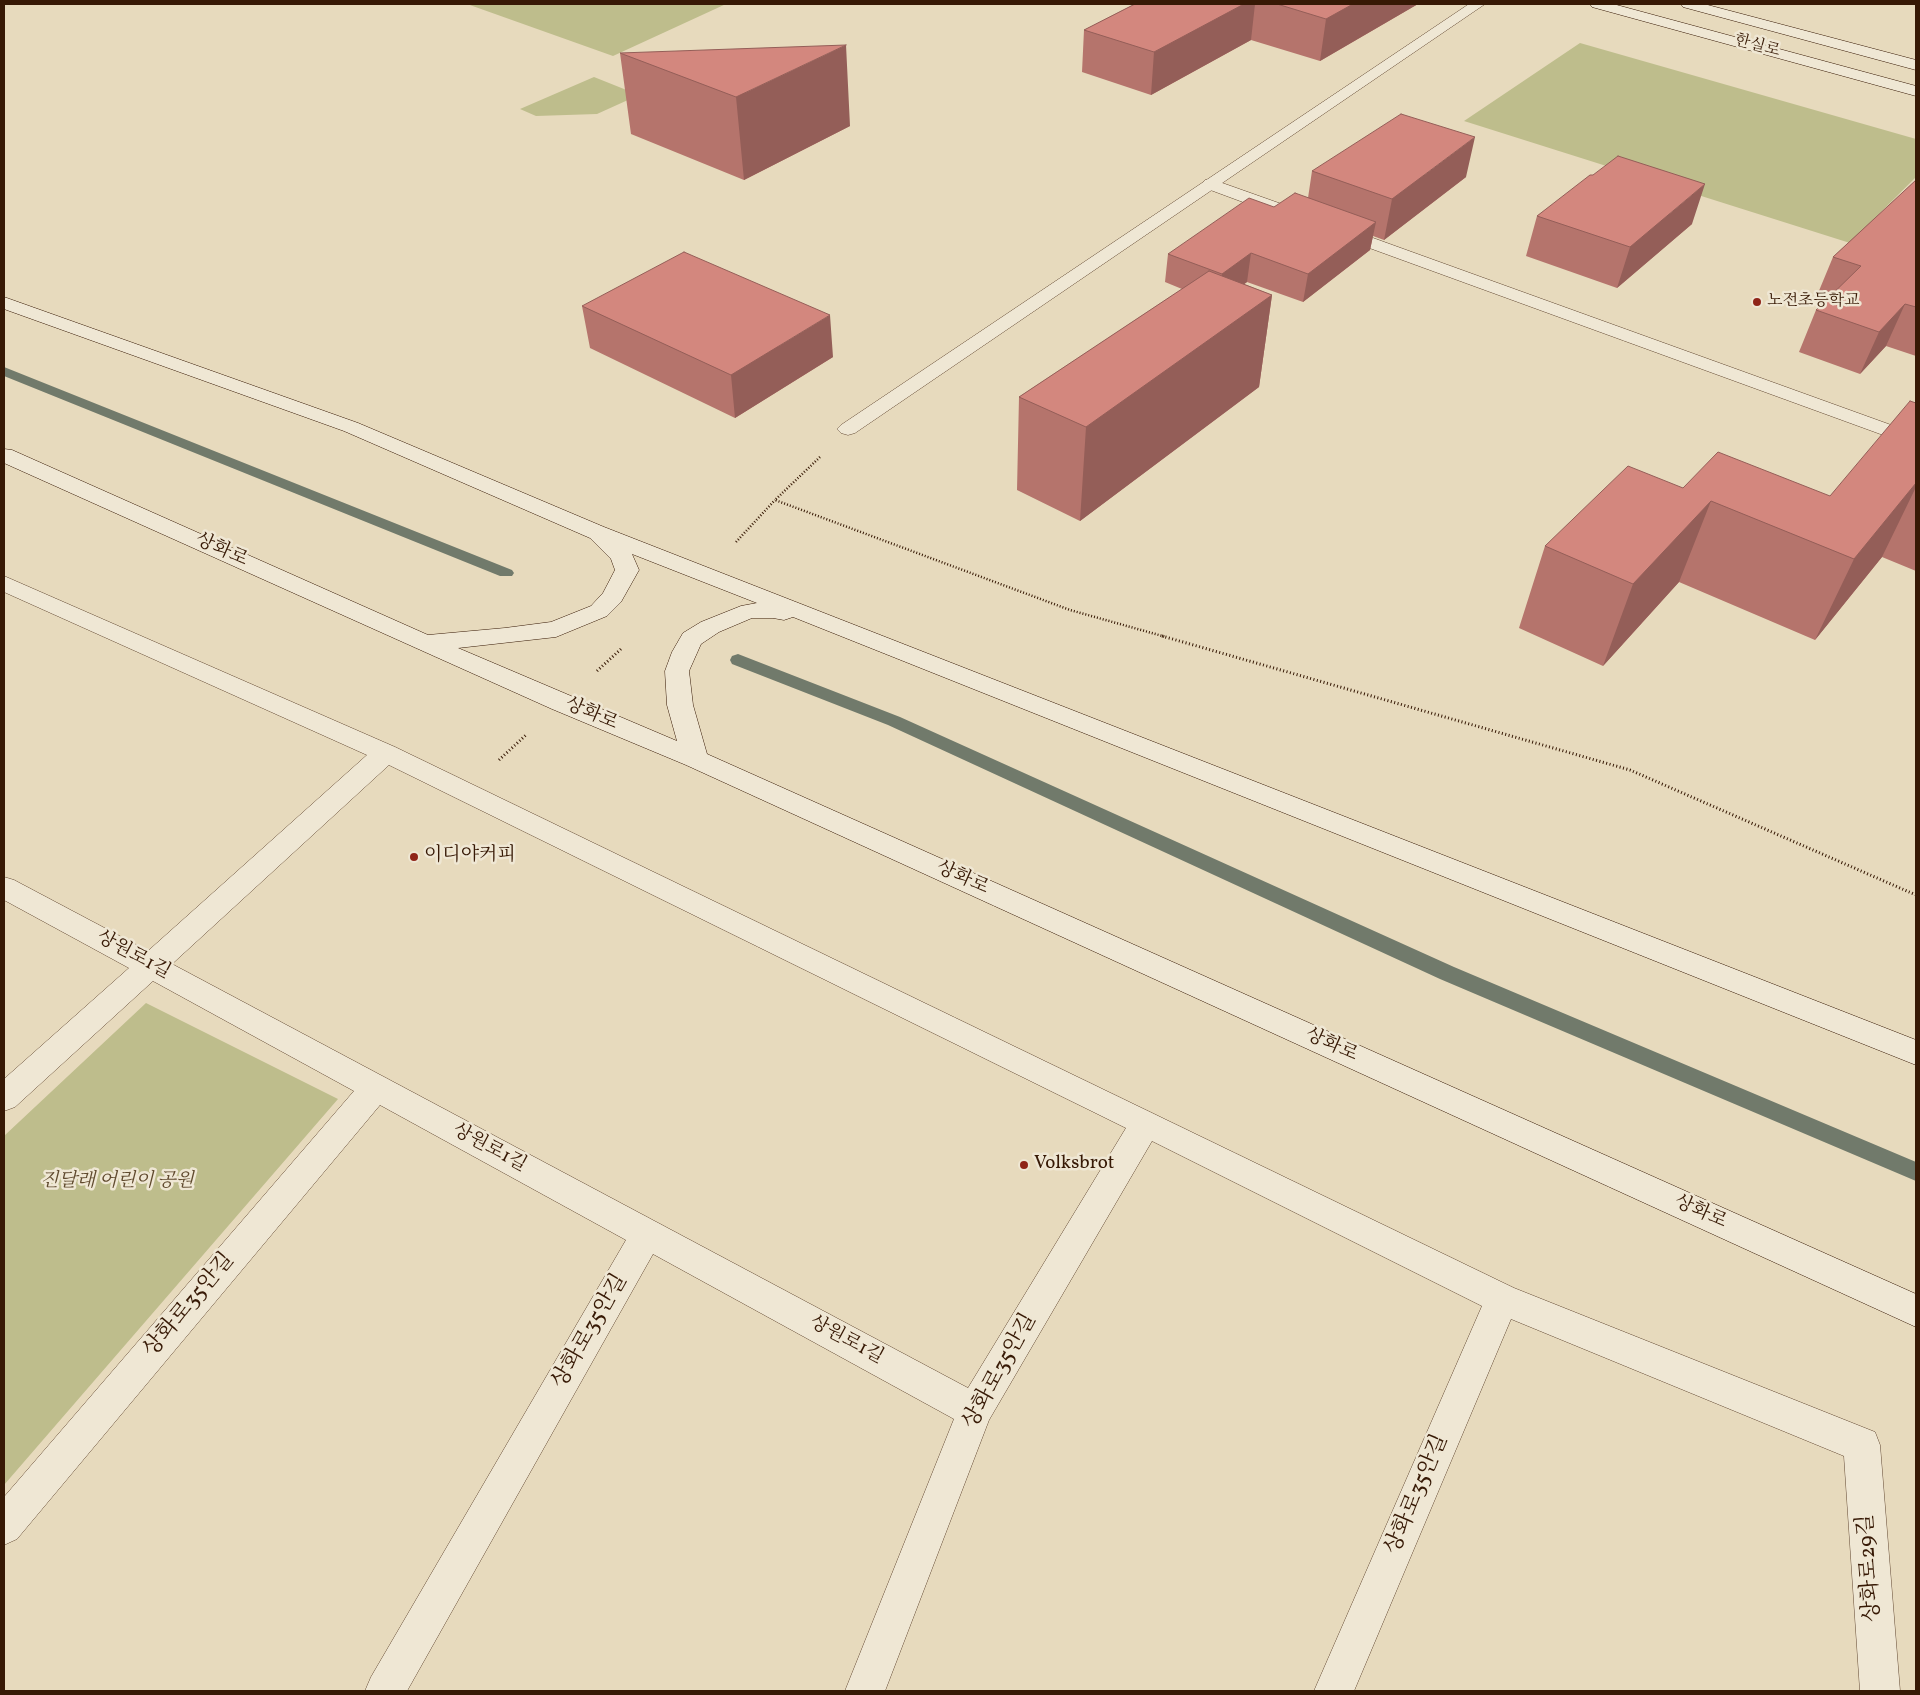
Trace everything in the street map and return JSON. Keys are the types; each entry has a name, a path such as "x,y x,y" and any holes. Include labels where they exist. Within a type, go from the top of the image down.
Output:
{"street":[{"path":"848,429 1478,4"},
{"name":"한실로","path":"1597,4 1916,91"},
{"name":"한실로","path":"1688,4 1916,65"},
{"path":"1211,184 1916,441"},
{"path":"4,303 351,427 596,532 1916,1053"},
{"name":"상화로","path":"4,455 561,703 695,759 1916,1311"},
{"path":"426,642 505,636 556,629 599,610 613,596 627,570 622,556 596,532"},
{"path":"4,583 386,753 1146,1123 1502,1299"},
{"path":"695,759 680,705 677,671 684,652 692,639 710,627 749,611 773,610 817,618"},
{"path":"4,1098 386,753"},
{"name":"상원로1길","path":"4,887 975,1411"},
{"name":"상화로35안길","path":"4,1526 376,1088"},
{"name":"상화로35안길","path":"864,1691 975,1411 1146,1123"},
{"name":"상화로35안길","path":"385,1691 647,1234"},
{"name":"상화로35안길","path":"1334,1691 1502,1299"},
{"name":"상화로29길","path":"1502,1299 1862,1445 1880,1691"}],"path":[{"path":"848,429 775,500 1070,610 1630,770 1916,895"}],"green space":[{"path":"467,4 726,4 613,56"},
{"path":"1580,43 1916,139 1916,177 1850,243 1464,121"},
{"path":"594,77 639,95 597,114 536,116 520,109"},
{"name":"진달래 어린이 공원","path":"146,1003 338,1099 4,1485 4,1136"}],"building":[{"path":"1135,4 1244,4 1154,52 1084,30"},
{"path":"1277,4 1353,4 1326,19"},
{"path":"846,45 736,97 620,53"},
{"path":"1401,114 1475,137 1392,199 1312,171"},
{"path":"1618,156 1705,184 1630,247 1537,216 1590,175 1593,175"},
{"path":"1916,180 1916,307 1905,304 1879,332 1816,310 1861,266 1833,257"},
{"path":"1295,193 1376,222 1308,274 1251,253 1222,274 1168,254 1249,198 1274,207"},
{"path":"684,252 830,315 731,375 582,306"},
{"path":"1209,271 1272,295 1086,427 1019,397"},
{"path":"1910,401 1916,403 1916,483 1854,559 1711,501 1633,584 1545,546 1628,466 1683,488 1718,452 1830,496"}],"waterway":[{"path":"4,371 506,573"},
{"path":"738,660 894,721 1447,973 1916,1172"}],"place":[{"name":"노전초등학교","path":"1757,302"},
{"name":"이디야커피","path":"414,857"},
{"name":"Volksbrot","path":"1024,1165"}]}
